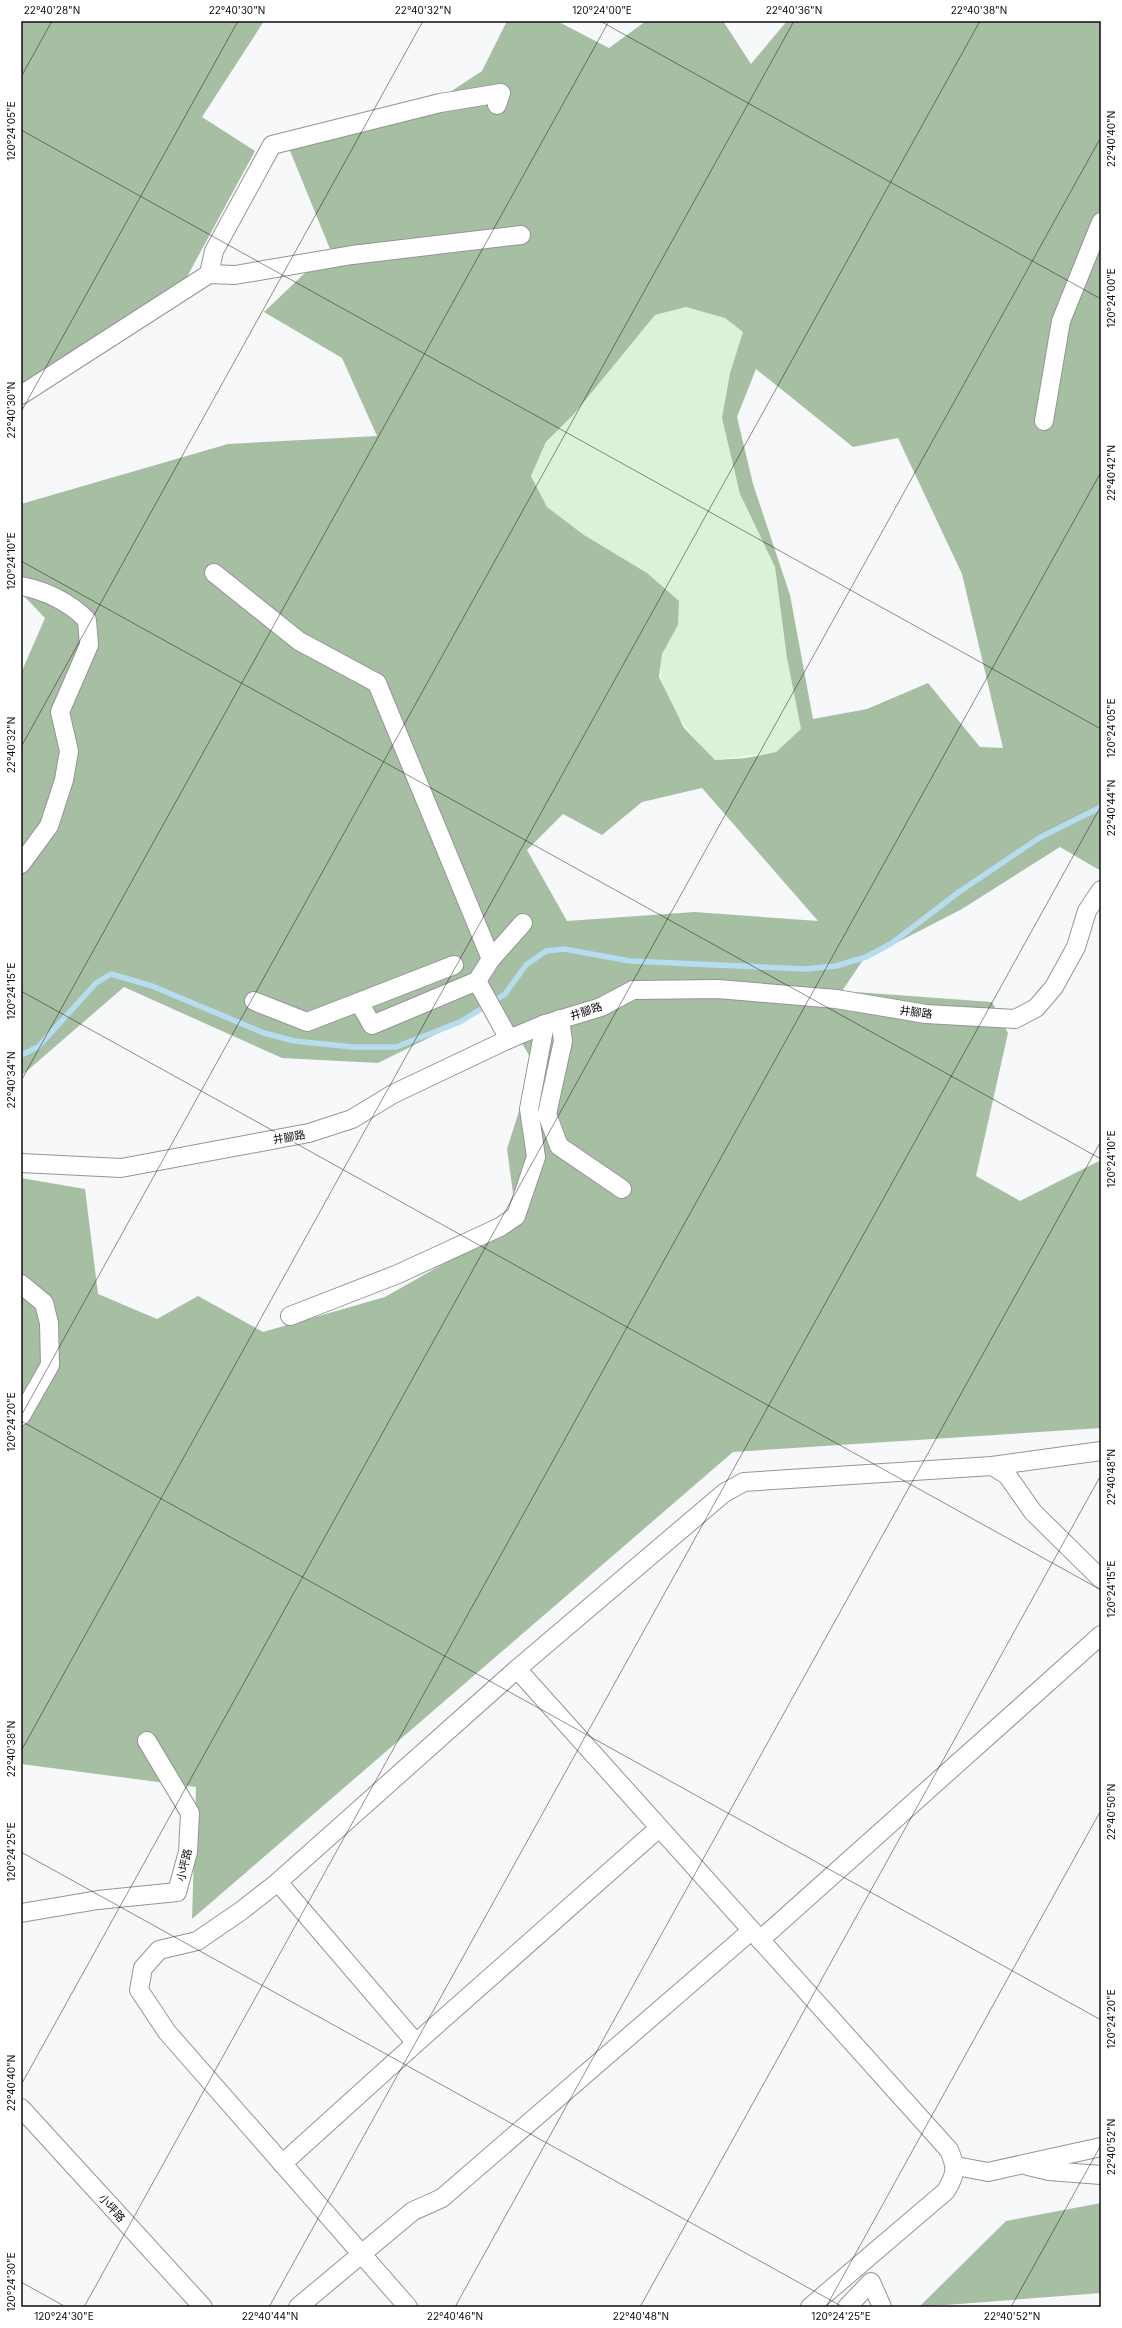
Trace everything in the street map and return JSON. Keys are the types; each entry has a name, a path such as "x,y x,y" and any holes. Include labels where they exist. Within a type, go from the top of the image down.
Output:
{"street":[{"path":"209,274 214,251 272,145 440,103 501,92 497,105"},
{"path":"1044,421 1061,321 1101,222"},
{"path":"21,395 209,274 235,274 352,255 521,235"},
{"path":"214,573 299,641 377,683 491,959"},
{"path":"21,586 48,593 73,606 87,620 89,645 60,712 70,751 52,820 21,864"},
{"name":"井腳路","path":"21,1164 121,1168 309,1133 352,1119 393,1094 509,1039 552,1022 600,1007 633,990 718,989 836,999 926,1014 1015,1019 1036,1008 1054,987 1076,946 1087,911 1101,890"},
{"path":"359,1002 372,1026 477,981 491,959 523,923"},
{"path":"254,1000 306,1022 454,965"},
{"path":"477,981 509,1039"},
{"path":"552,1022 563,1041 547,1114 559,1146 622,1189"},
{"path":"290,1316 398,1274 500,1226 516,1216 536,1157 529,1109 552,1022"},
{"path":"21,1284 44,1303 49,1323 50,1366 21,1416"},
{"path":"408,2307 167,2032 139,1990 143,1968 159,1950 197,1941 241,1911 278,1882 516,1669 724,1493 744,1482 992,1466 1101,1451"},
{"path":"992,1466 1007,1474 1033,1512 1101,1578"},
{"path":"298,2307 413,2211 442,2198 755,1936 1101,1635"},
{"path":"516,1669 949,2150 956,2166 952,2180 946,2191 810,2307"},
{"name":"小坪路","path":"21,1913 98,1900 177,1892 188,1852 190,1813 147,1740"},
{"path":"282,2164 659,1828"},
{"path":"278,1882 416,2043"},
{"name":"小坪路","path":"21,2108 203,2307"},
{"path":"956,2166 988,2172 1101,2147"},
{"path":"1021,2165 1049,2171 1101,2175"},
{"path":"847,2307 871,2282 882,2307"}],"green space":[{"path":"21,21 264,21 202,117 255,151 181,288 21,397"},
{"path":"507,21 557,21 609,48 646,21 723,21 751,64 787,21 1101,21 1101,871 1060,847 962,909 863,960 842,991 992,1002 1008,1033 976,1176 1020,1201 1101,1160 1101,1428 733,1452 192,1919 196,1787 21,1764 21,1178 85,1189 98,1294 157,1319 198,1296 263,1332 385,1297 517,1222 507,1149 534,1064 499,1003 378,1063 282,1058 124,987 21,1076 21,673 45,618 24,596 21,596 21,504 228,444 377,436 342,358 264,312 330,249 286,141 412,117 482,71","holes":["686,307 725,318 743,332 730,373 722,418 740,494 775,567 787,658 801,729 776,752 746,758 715,760 684,728 659,677 662,654 678,625 679,601 647,573 584,535 547,507 531,476 546,442 574,414 655,315","756,369 853,447 898,438 962,574 1003,748 980,747 928,683 867,709 813,719 790,595 753,484 737,417","702,788 818,921 694,912 567,921 527,850 563,814 602,835 642,802"]},
{"path":"686,307 725,318 743,332 730,373 740,494 775,567 787,658 801,729 776,752 715,760 695,738 685,726 668,698 660,669 663,651 678,625 584,535 547,507 531,476 546,443 574,414 655,315"},
{"path":"1101,2203 1101,2293 919,2307 1006,2221"}],"waterway":[{"path":"21,1055 38,1047 96,983 111,974 152,986 264,1033 294,1041 353,1047 396,1047 460,1022 505,994 526,965 546,951 564,949 630,961 805,969 836,966 866,957 892,943 959,892 1039,838 1101,807"}]}
